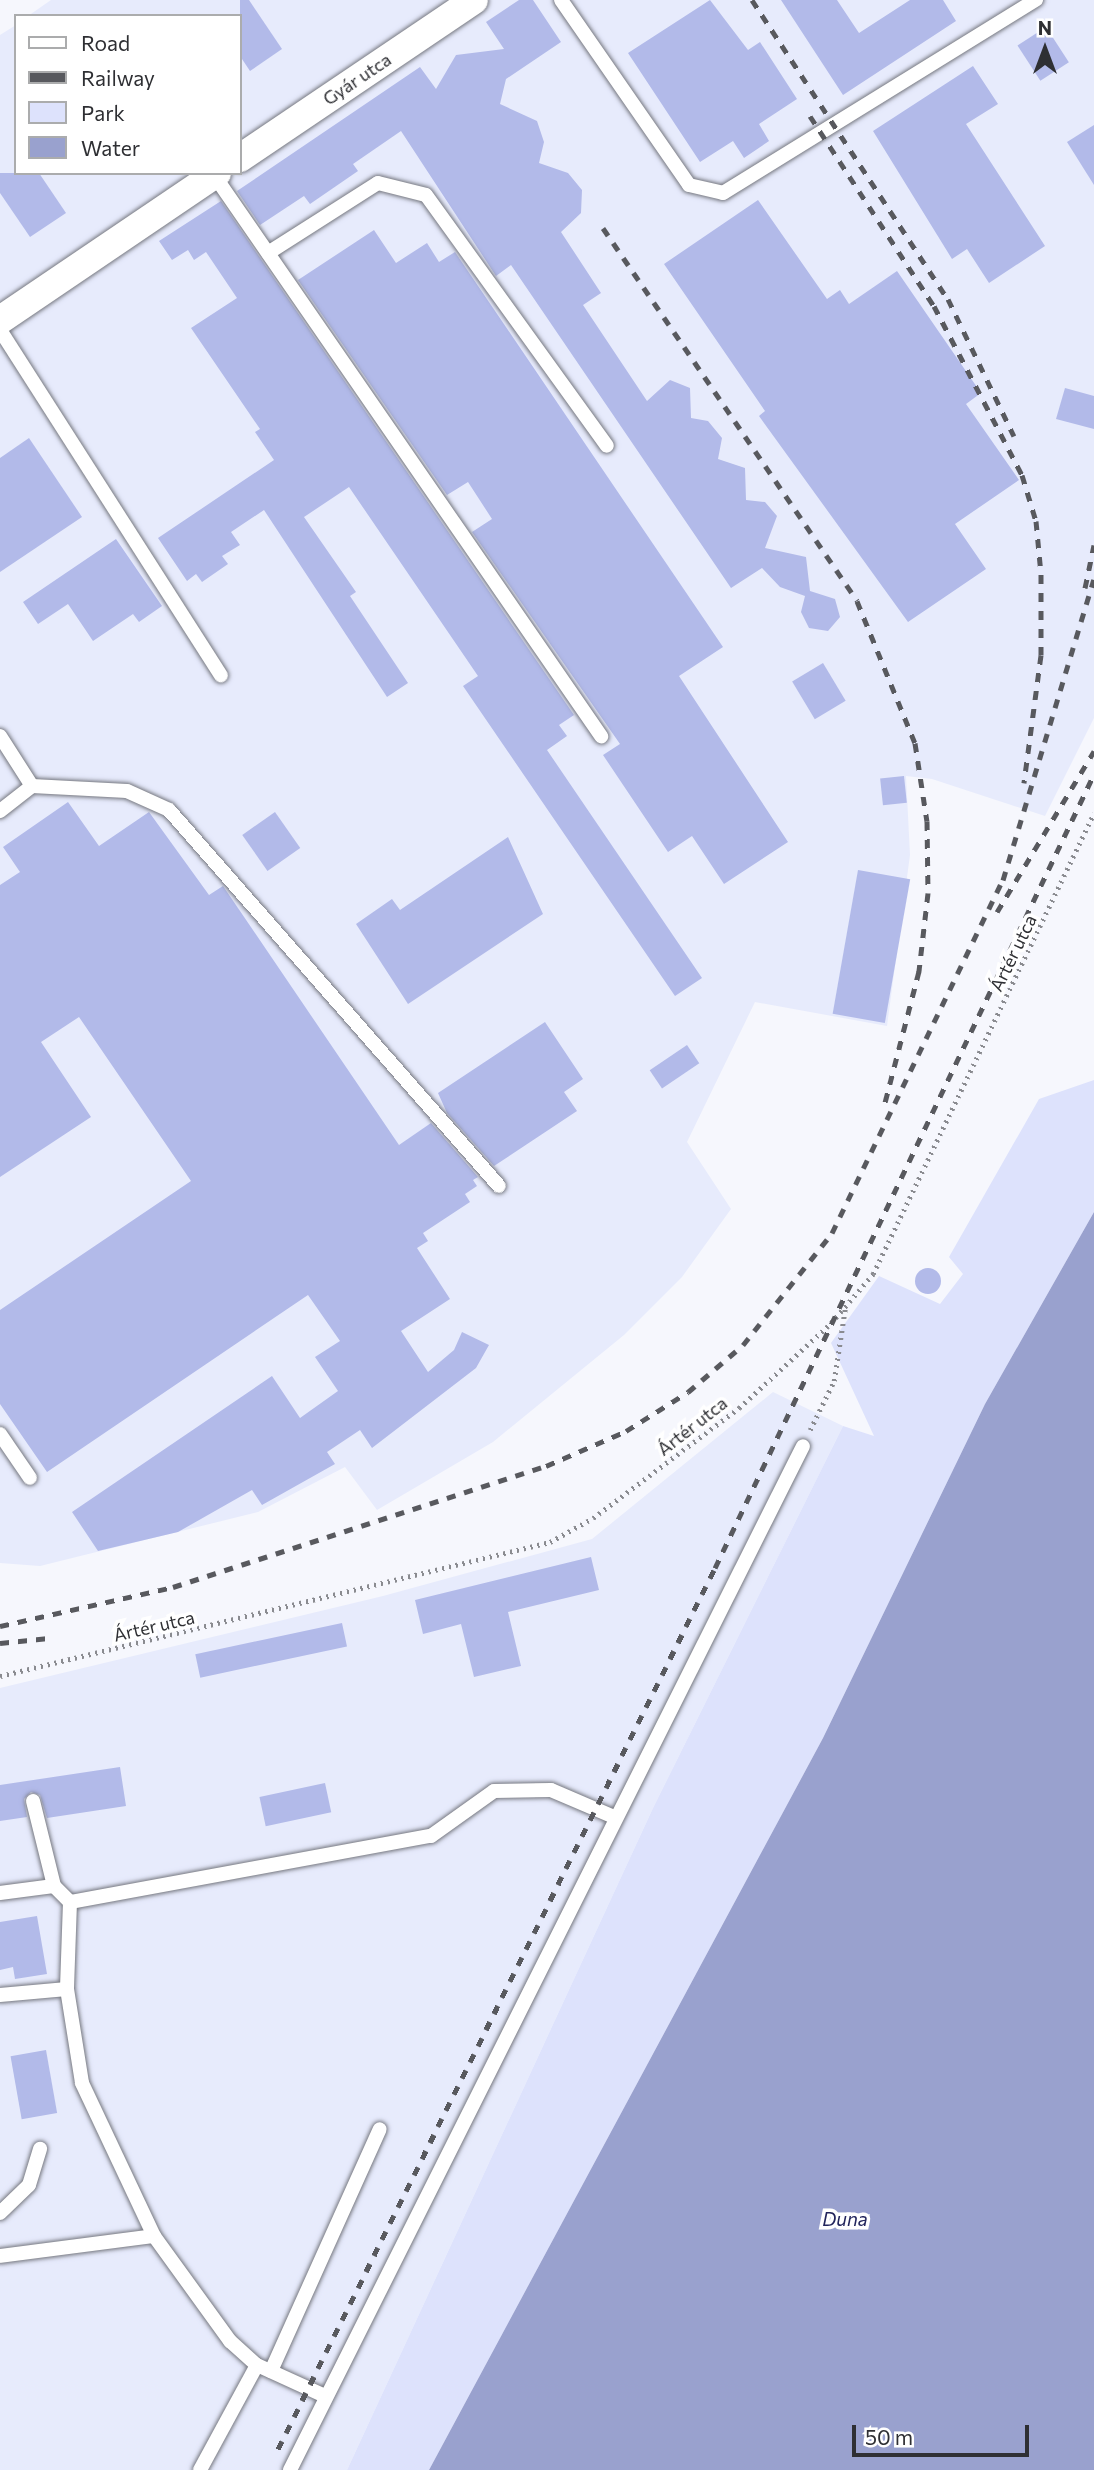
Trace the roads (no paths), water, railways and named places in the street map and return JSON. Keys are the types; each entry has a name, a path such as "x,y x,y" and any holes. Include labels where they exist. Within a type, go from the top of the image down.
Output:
{"street":[{"name":"Gyár utca","path":"242,157 474,0"},
{"path":"0,320 215,175"}],"lane":[{"path":"561,0 689,185 723,193 1036,0"},
{"path":"217,175 601,736"},
{"path":"268,253 378,183 426,195 607,446"},
{"path":"0,330 221,675"},
{"path":"0,736 32,786"},
{"path":"0,811 32,786 127,791 169,810 499,1186"},
{"path":"0,1434 30,1478"},
{"path":"290,2470 614,1817 803,1446"},
{"path":"70,1902 431,1836 494,1791 551,1790 614,1817"},
{"path":"33,1801 54,1886 70,1902 67,1989 82,2083 154,2236 230,2341 257,2365 325,2396"},
{"path":"0,1893 54,1886"},
{"path":"0,1995 67,1989"},
{"path":"271,2371 380,2129"},
{"path":"0,2213 29,2185 40,2149"},
{"path":"0,2256 154,2236"},
{"path":"200,2470 257,2365"}],"water":[{"name":"Duna","path":"1094,1212 1094,2470 429,2470 823,1738 985,1404"}],"railway":[{"path":"752,0 948,299 1014,436"},
{"path":"810,116 934,306 1022,475 1036,521 1041,574 1041,655 1024,783"},
{"path":"603,228 857,601 915,743 927,821 928,893 919,971 884,1106"},
{"path":"1085,588 1094,545"},
{"path":"0,1626 173,1587 546,1466 626,1431 688,1392 743,1345 832,1233 1003,880 1094,579"},
{"path":"997,912 1094,751"},
{"path":"278,2449 715,1568 1094,774"},
{"path":"0,1643 49,1638"}]}
